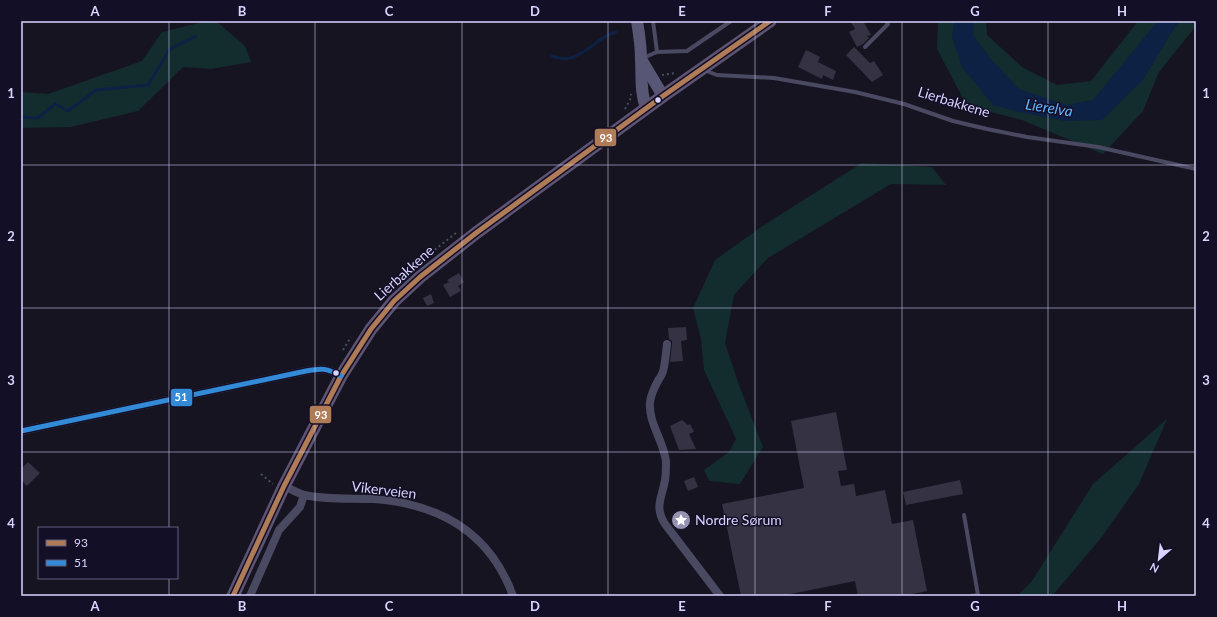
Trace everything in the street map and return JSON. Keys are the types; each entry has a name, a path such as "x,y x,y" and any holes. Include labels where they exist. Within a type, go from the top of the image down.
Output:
{"main road":[{"path":"637,21 641,59 641,83 646,108"},
{"name":"Lierbakkene","path":"233,596 284,486 341,376 374,324 394,301 411,285 476,233 646,108 770,21"},
{"path":"641,59 664,96"}],"street":[{"path":"667,344 663,374 658,380 652,393 650,405 651,416 662,445 666,463 665,479 659,505 659,512 665,524 720,596"},
{"path":"21,430 321,368 327,369 341,376"},
{"name":"Vikerveien","path":"284,486 304,495 327,498 393,501 443,515 463,527 488,551 504,575 513,596"},
{"path":"250,596 279,530 283,524 300,508 304,495"}],"lane":[{"path":"653,21 657,52"},
{"path":"641,59 657,52 687,51 731,21"},
{"path":"865,48 888,24 886,21"},
{"name":"Lierbakkene","path":"705,66 709,72 717,75 774,78 856,92 904,104 953,121 987,129 1027,137 1098,147 1196,169"},
{"path":"964,516 978,595 971,596"}],"path":[{"path":"653,78 679,72"},
{"path":"620,112 626,108 630,100 633,86 641,83"},
{"path":"418,263 462,229"},
{"path":"393,285 408,272"},
{"path":"343,350 354,333"},
{"path":"261,474 273,484 284,486"}],"green space":[{"path":"207,21 216,21 245,46 251,62 211,69 183,67 138,111 71,127 21,128 21,92 48,94 142,61 162,32"},
{"path":"938,21 986,21 987,35 1022,67 1057,85 1091,81 1138,21 1196,21 1196,26 1159,72 1143,111 1103,154 1022,120 967,106 937,49"},
{"path":"862,163 932,167 946,185 891,184 768,258 734,295 725,343 739,385 763,447 740,484 709,481 704,470 729,452 736,439 704,370 701,339 693,308 715,260 764,225"},
{"path":"1167,419 1139,484 1101,538 1052,596 1017,596 1032,581 1093,484"}],"water":[{"name":"Lierelva","path":"954,21 974,21 973,35 992,60 1019,89 1066,105 1093,100 1158,21 1180,21 1143,80 1102,120 1065,121 993,105 962,67 952,37"}],"building":[{"path":"850,21 863,21 871,35 867,36 869,38 857,47 849,32 855,29"},
{"path":"854,47 870,63 874,61 883,75 872,82 846,55"},
{"path":"806,50 820,57 818,62 836,71 833,80 823,75 822,79 798,67"},
{"path":"459,273 464,282 458,286 461,291 450,297 443,285 449,282 447,280"},
{"path":"431,294 434,303 427,306 423,298"},
{"path":"686,327 687,340 681,341 683,361 670,362 672,341 669,339 668,328"},
{"path":"836,412 847,470 838,471 841,486 854,484 856,496 885,490 892,524 913,520 927,591 903,596 858,596 855,581 781,596 741,596 722,504 804,488 791,421"},
{"path":"682,420 688,425 690,424 694,432 689,434 696,449 679,450 670,426"},
{"path":"28,462 40,473 27,486 21,480 21,469"},
{"path":"694,477 698,487 688,491 684,481"},
{"path":"960,480 963,494 906,505 903,492"}],"waterway":[{"path":"552,56 566,59 576,56 604,37 616,32"},
{"path":"21,117 38,118 55,104 68,111 96,90 148,85 170,49 196,36"}],"transit line":[{"name":"93","path":"233,596 284,486 341,376 371,329 394,301 420,277 476,233 663,96 770,21"},
{"name":"51","path":"21,431 312,370 328,370 341,376"}],"place":[{"name":"Nordre Sørum","path":"681,520"}]}
